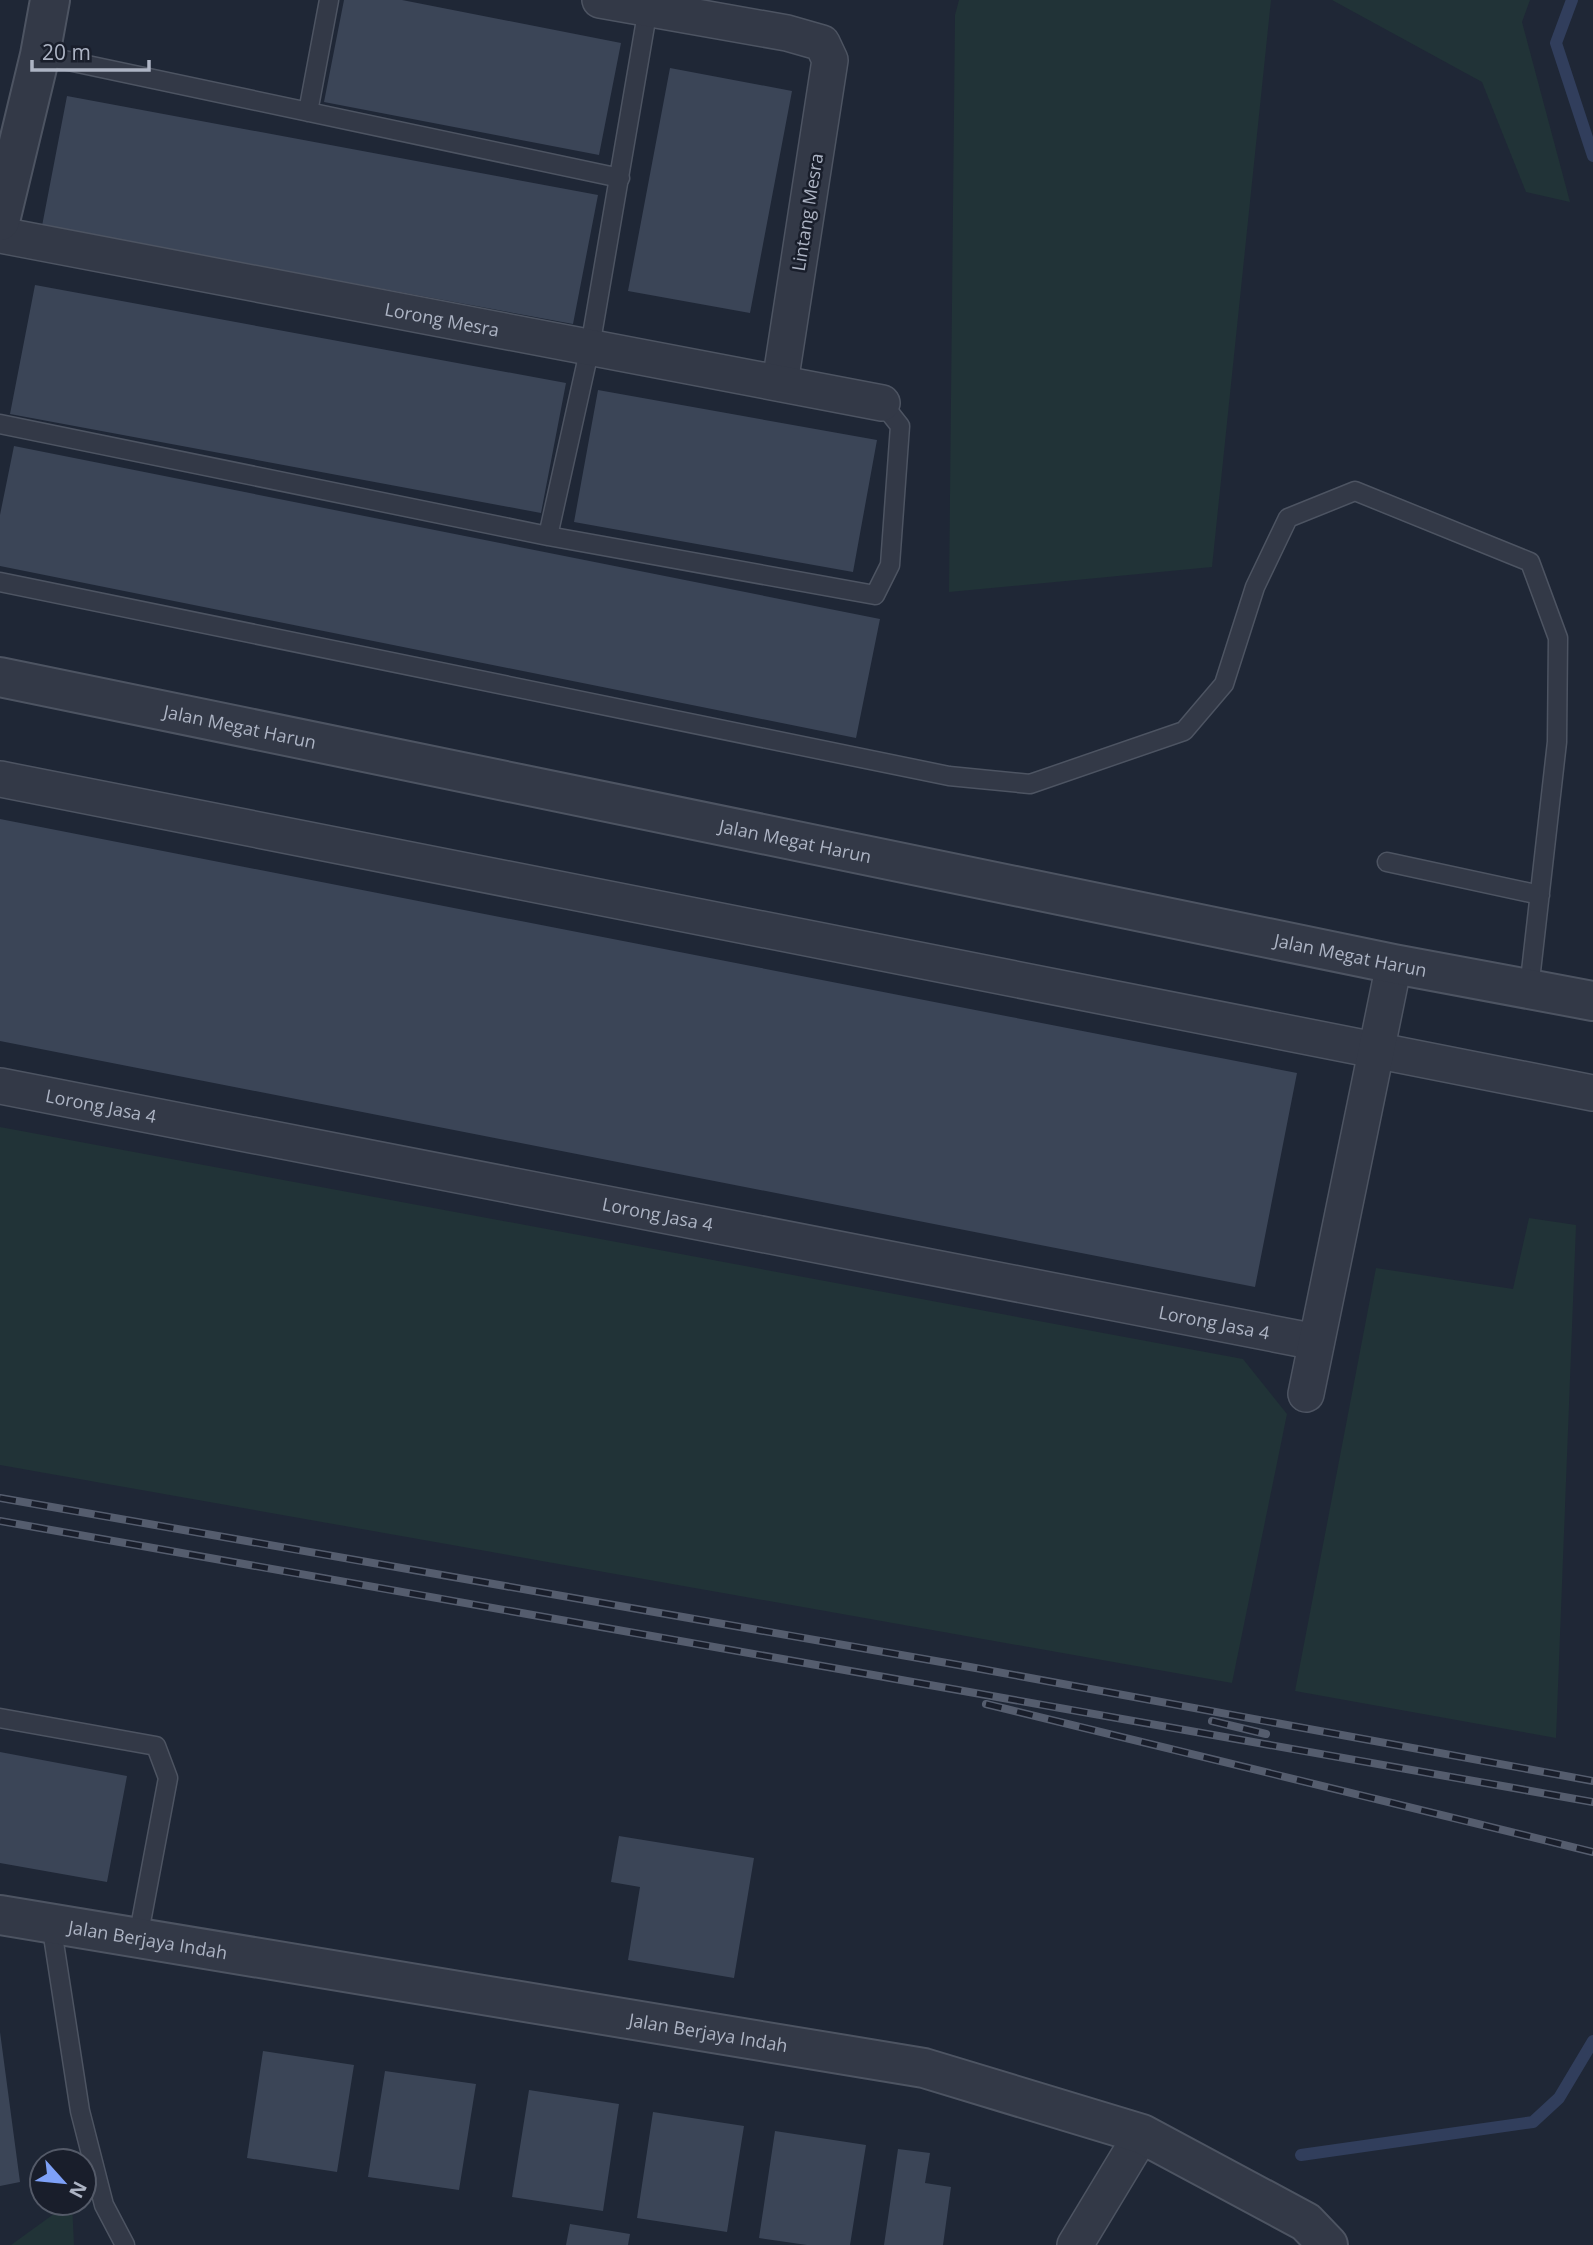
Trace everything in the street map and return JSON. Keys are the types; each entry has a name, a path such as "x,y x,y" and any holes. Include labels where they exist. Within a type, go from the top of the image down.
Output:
{"street":[{"path":"0,221 40,55 50,0"},
{"path":"600,0 648,8"},
{"name":"Lintang Mesra","path":"648,8 787,33 822,43 830,60 780,383"},
{"name":"Lorong Mesra","path":"0,235 882,403"},
{"name":"Jalan Megat Harun","path":"0,677 1394,964 1593,1001"},
{"path":"0,779 1593,1093"},
{"path":"1306,1394 1394,964"},
{"name":"Lorong Jasa 4","path":"0,1086 1316,1342"},
{"name":"Jalan Berjaya Indah","path":"0,1916 924,2068 1142,2134 1306,2222 1328,2245"},
{"path":"1075,2245 1142,2134"}],"lane":[{"path":"308,112 329,0"},
{"path":"548,536 590,347 648,8"},
{"path":"40,55 620,178"},
{"path":"0,424 548,536 875,595 890,565 900,426 882,403"},
{"path":"0,582 949,776 1030,784 1184,731 1224,684 1255,587 1287,518 1354,491 1530,562 1558,638 1557,742 1529,989"},
{"path":"1387,862 1540,895"},
{"path":"0,1718 156,1746 168,1778 138,1938"},
{"path":"51,1923 80,2111 104,2205 125,2245"}],"shaded area":[{"path":"959,0 1271,0 1212,567 949,592 955,15"},
{"path":"1332,0 1530,0 1522,22 1570,202 1526,192 1482,82"},
{"path":"0,1127 1243,1359 1287,1414 1232,1683 0,1465"},
{"path":"1529,1218 1576,1225 1556,1738 1295,1691 1376,1268 1513,1289"},
{"path":"50,2217 73,2217 74,2245 11,2245"}],"building":[{"path":"344,0 402,0 621,43 599,155 324,102"},
{"path":"670,68 792,91 750,313 628,291"},
{"path":"67,96 598,195 573,324 42,226"},
{"path":"35,285 566,383 541,513 10,414"},
{"path":"598,390 877,440 853,572 574,522"},
{"path":"14,446 880,619 856,738 0,566 0,515"},
{"path":"0,819 1297,1073 1255,1287 0,1041"},
{"path":"0,1752 127,1776 107,1882 0,1863"},
{"path":"619,1836 754,1858 734,1978 628,1960 640,1887 611,1882"},
{"path":"0,2032 20,2182 0,2186"},
{"path":"263,2051 354,2065 337,2172 247,2158"},
{"path":"385,2071 476,2084 459,2190 368,2177"},
{"path":"529,2090 619,2104 603,2211 512,2197"},
{"path":"653,2112 744,2126 727,2232 637,2218"},
{"path":"775,2131 866,2145 850,2245 807,2245 759,2238"},
{"path":"898,2149 930,2153 925,2183 951,2187 943,2245 884,2245"},
{"path":"570,2224 630,2234 628,2245 566,2245"}],"waterway":[{"path":"1572,0 1556,43 1593,156"},
{"path":"1301,2155 1533,2122 1559,2098 1593,2041"}],"railway":[{"path":"0,1498 970,1667 1593,1781"},
{"path":"0,1521 1593,1802"},
{"path":"986,1704 1593,1852"},
{"path":"1212,1721 1266,1734"}]}
